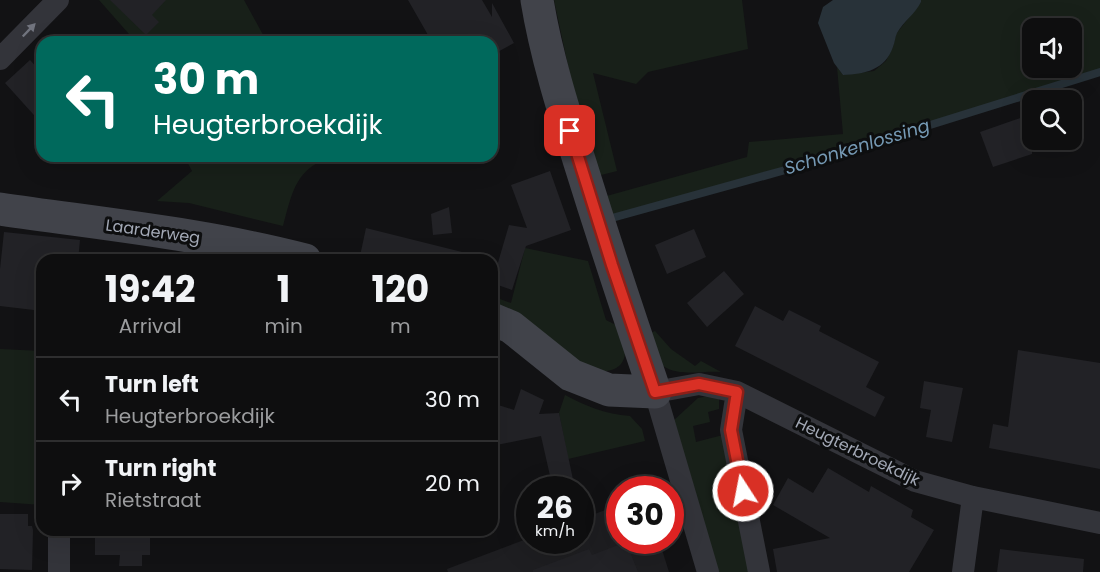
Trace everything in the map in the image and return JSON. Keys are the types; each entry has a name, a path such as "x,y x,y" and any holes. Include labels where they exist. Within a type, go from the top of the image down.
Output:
{"street":[{"path":"0,59 58,0"},
{"path":"537,0 540,22 558,90 612,265 655,392 708,572"},
{"name":"Laarderweg","path":"0,209 186,234 282,254"},
{"path":"498,321 512,327 571,375 609,390 655,392"},
{"name":"Heugterbroekdijk","path":"655,392 699,384 737,392 915,481 973,497 1100,523"},
{"path":"737,392 731,430 759,572"},
{"path":"963,572 973,497"},
{"path":"58,572 59,536"}],"shaded area":[{"path":"99,0 244,0 264,36 131,36"},
{"path":"554,0 742,0 748,49 648,72 636,84 593,73 617,171 597,176 576,103"},
{"path":"833,0 921,0 921,2 897,33 893,47 885,61 866,72 843,75 834,63 818,23 823,7"},
{"path":"921,0 1100,0 1100,71 1082,76 1082,18 1022,18 1022,78 1075,78 1037,90 1022,90 1022,95 789,168 609,218 603,197 747,157 749,142 843,134 837,67 843,75 874,71 886,61 896,34"},
{"path":"187,162 320,162 304,174 298,182 289,202 283,226 189,203 157,201 192,171"},
{"path":"525,248 588,261 606,320 617,326 623,336 625,353 622,362 609,371 592,372 498,307 498,298 511,303"},
{"path":"655,331 671,349 695,366 701,361 721,372 685,372 668,369 661,364 655,354 650,333"},
{"path":"0,349 36,351 36,505 0,502"},
{"path":"565,395 596,409 630,416 642,429 645,441 568,459 559,413"},
{"path":"719,397 719,409 708,412 710,422 693,426 696,442 723,435 749,572 716,572 673,421 698,398"},
{"path":"606,510 606,554 663,554 669,572 448,572 447,569 516,543 516,554 594,554 594,514"}],"building":[{"path":"110,0 166,0 152,15 159,22 146,35"},
{"path":"408,0 482,0 492,17 492,3 514,43 498,52 498,36 429,36"},
{"path":"30,60 36,66 36,117 5,83"},
{"path":"1022,117 1022,150 1032,150 1032,154 993,167 980,132"},
{"path":"550,171 571,230 526,246 512,290 498,285 498,263 509,225 527,228 511,185"},
{"path":"449,207 452,233 433,235 431,214"},
{"path":"366,228 462,252 462,254 360,254"},
{"path":"694,229 706,257 667,274 655,245"},
{"path":"4,232 80,240 79,254 36,254 34,310 0,306 0,269"},
{"path":"724,271 744,294 707,327 687,303"},
{"path":"755,306 783,321 789,310 821,326 819,331 879,362 866,387 885,397 875,417 735,346"},
{"path":"1018,350 1100,363 1100,469 989,448 993,424 1008,427"},
{"path":"924,381 963,388 952,442 926,437 931,410 920,408"},
{"path":"521,389 544,400 539,414 559,413 572,476 550,476 541,436 498,445 498,405 514,410"},
{"path":"828,468 869,492 871,486 913,510 911,517 934,530 909,572 777,572 773,549 830,538 773,505 788,478 813,493"},
{"path":"0,514 28,514 28,526 32,526 33,530 32,570 0,569"},
{"path":"95,536 150,536 150,555 142,555 142,566 119,566 120,555 95,555"},
{"path":"1000,549 1084,559 1083,572 997,572"},
{"path":"606,550 606,554 631,554 638,572 533,572 533,570 576,554 592,555"}],"waterway":[{"name":"Schonkenlossing","path":"612,218 789,169 1100,72"}],"route":[{"path":"570,131 623,300 655,392 699,384 737,392 731,430 743,491"}]}
